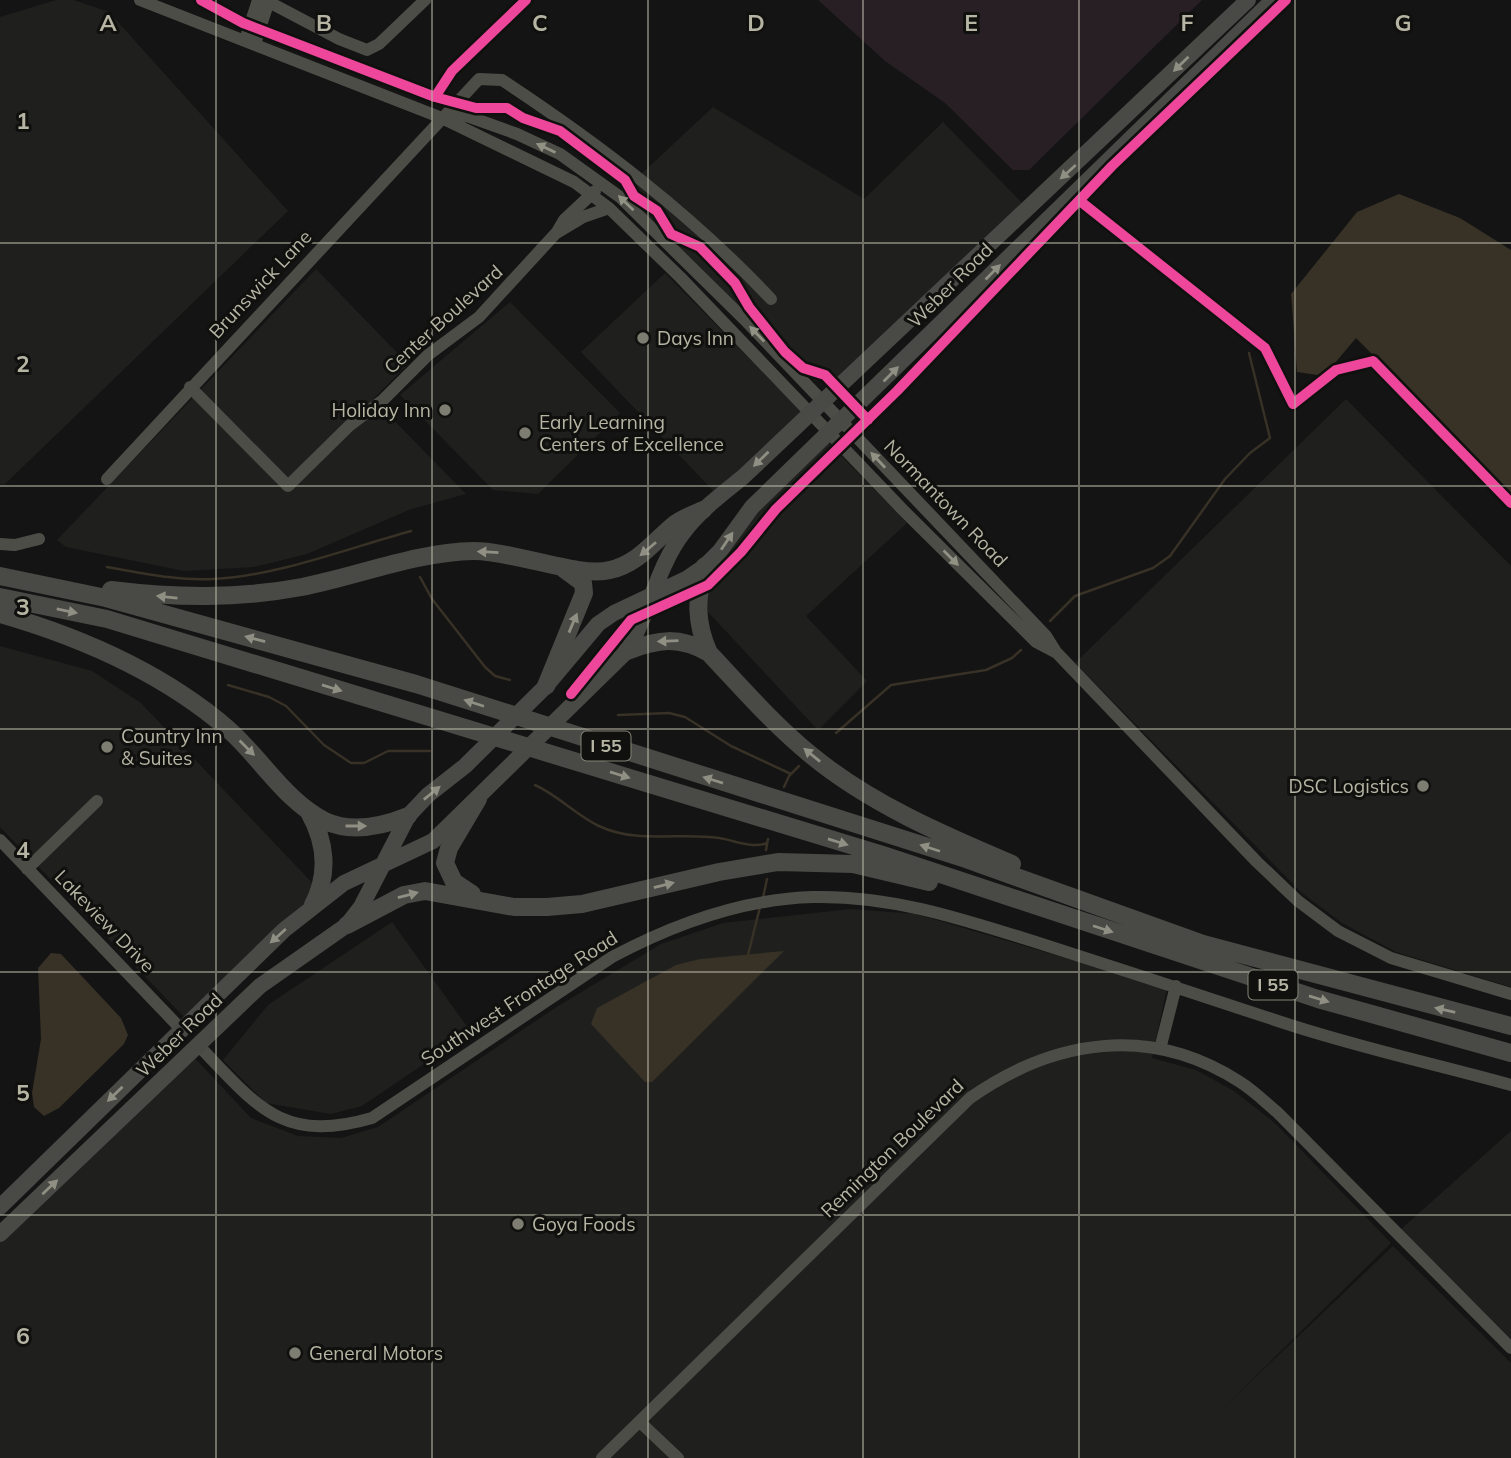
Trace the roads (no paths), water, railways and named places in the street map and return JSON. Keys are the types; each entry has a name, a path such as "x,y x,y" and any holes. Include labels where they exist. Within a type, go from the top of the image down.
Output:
{"highway":[{"path":"0,575 179,598 247,594 301,587 471,551 513,554 598,572 622,567 638,558 676,523 703,510"},
{"path":"546,686 584,593 583,583 577,577 555,564"},
{"path":"705,566 698,590 696,614 699,631 709,653 811,755 860,789 950,838 1203,944"},
{"name":"I 55","path":"0,575 106,598 416,684 966,859 1203,944 1511,1026"},
{"name":"I 55","path":"0,597 107,619 883,855 1038,909 1318,999 1511,1053"},
{"path":"0,614 96,648 153,678 227,729 307,809 325,821 343,826 383,826 408,816"},
{"path":"627,651 650,642 678,639 709,653"},
{"path":"478,799 449,848 445,863 454,882 489,902"},
{"path":"307,809 323,843 322,877 313,905"},
{"path":"347,925 404,895 425,891 514,907 582,904 719,872 778,862 853,864 1038,909"}],"main road":[{"name":"Weber Road","path":"0,1207 181,1029 313,905 344,883 381,868 433,841 478,799 627,651 682,534 703,510 743,477 1248,0"},
{"name":"Weber Road","path":"0,1234 260,986 347,925 361,907 408,816 428,795 465,766 546,686 598,624 614,612 705,566 720,551 752,507 1087,178 1273,0"}],"street":[{"name":"Normantown Road","path":"140,0 442,118 456,127 515,151 574,182 609,208 816,406"},
{"path":"250,42 257,3 264,0 339,39 368,50 379,44 425,0"},
{"name":"Brunswick Lane","path":"107,479 480,79 502,80 635,174 718,246 771,299"},
{"name":"Normantown Road","path":"442,118 467,116 517,135 560,154 603,184 836,427 902,509 1036,642 1056,652 1155,757 1298,901 1338,931 1391,958 1511,994"},
{"name":"Center Boulevard","path":"190,387 288,486 349,426 383,400 428,355 479,317 557,232 564,220 603,184"},
{"name":"Center Boulevard","path":"557,232 583,217 609,208"},
{"path":"0,544 15,545 38,539"},
{"path":"27,869 97,801"},
{"name":"Lakeview Drive","path":"0,840 181,1029"},
{"name":"Southwest Frontage Road","path":"199,1046 266,1112 302,1126 342,1127 372,1118 612,957 646,939 699,917 756,904 810,897 850,898 930,909 1176,986 1283,1023 1511,1085"},
{"path":"1160,1049 1176,986"},
{"name":"Remington Boulevard","path":"601,1458 970,1098 1002,1076 1038,1058 1073,1048 1115,1045 1160,1049 1209,1065 1241,1082 1277,1112 1511,1348"},
{"path":"640,1422 678,1458"}],"waterway":[{"path":"1050,621 1075,596 1153,568 1170,556 1225,479 1250,453 1270,438 1249,353"},
{"path":"107,567 187,579 237,577 287,567 411,531"},
{"path":"420,577 432,599 485,667 495,676 510,680"},
{"path":"836,733 891,685 986,670 1012,658 1021,650"},
{"path":"228,685 269,697 286,706 324,745 351,763 364,763 388,751 430,751"},
{"path":"618,715 669,713 685,717 731,746 791,774"},
{"path":"784,787 789,776 799,766"},
{"path":"535,785 591,822 628,835 704,836 749,845 767,843"},
{"path":"766,850 768,839"},
{"path":"763,898 767,879"},
{"path":"748,955 760,907"}],"place":[{"name":"Days Inn","path":"643,338"},
{"name":"Holiday Inn","path":"445,410"},
{"name":"Early Learning Centers of Excellence","path":"525,433"},
{"name":"Country Inn & Suites","path":"107,747"},
{"name":"DSC Logistics","path":"1423,786"},
{"name":"Goya Foods","path":"518,1224"},
{"name":"General Motors","path":"295,1353"}]}
